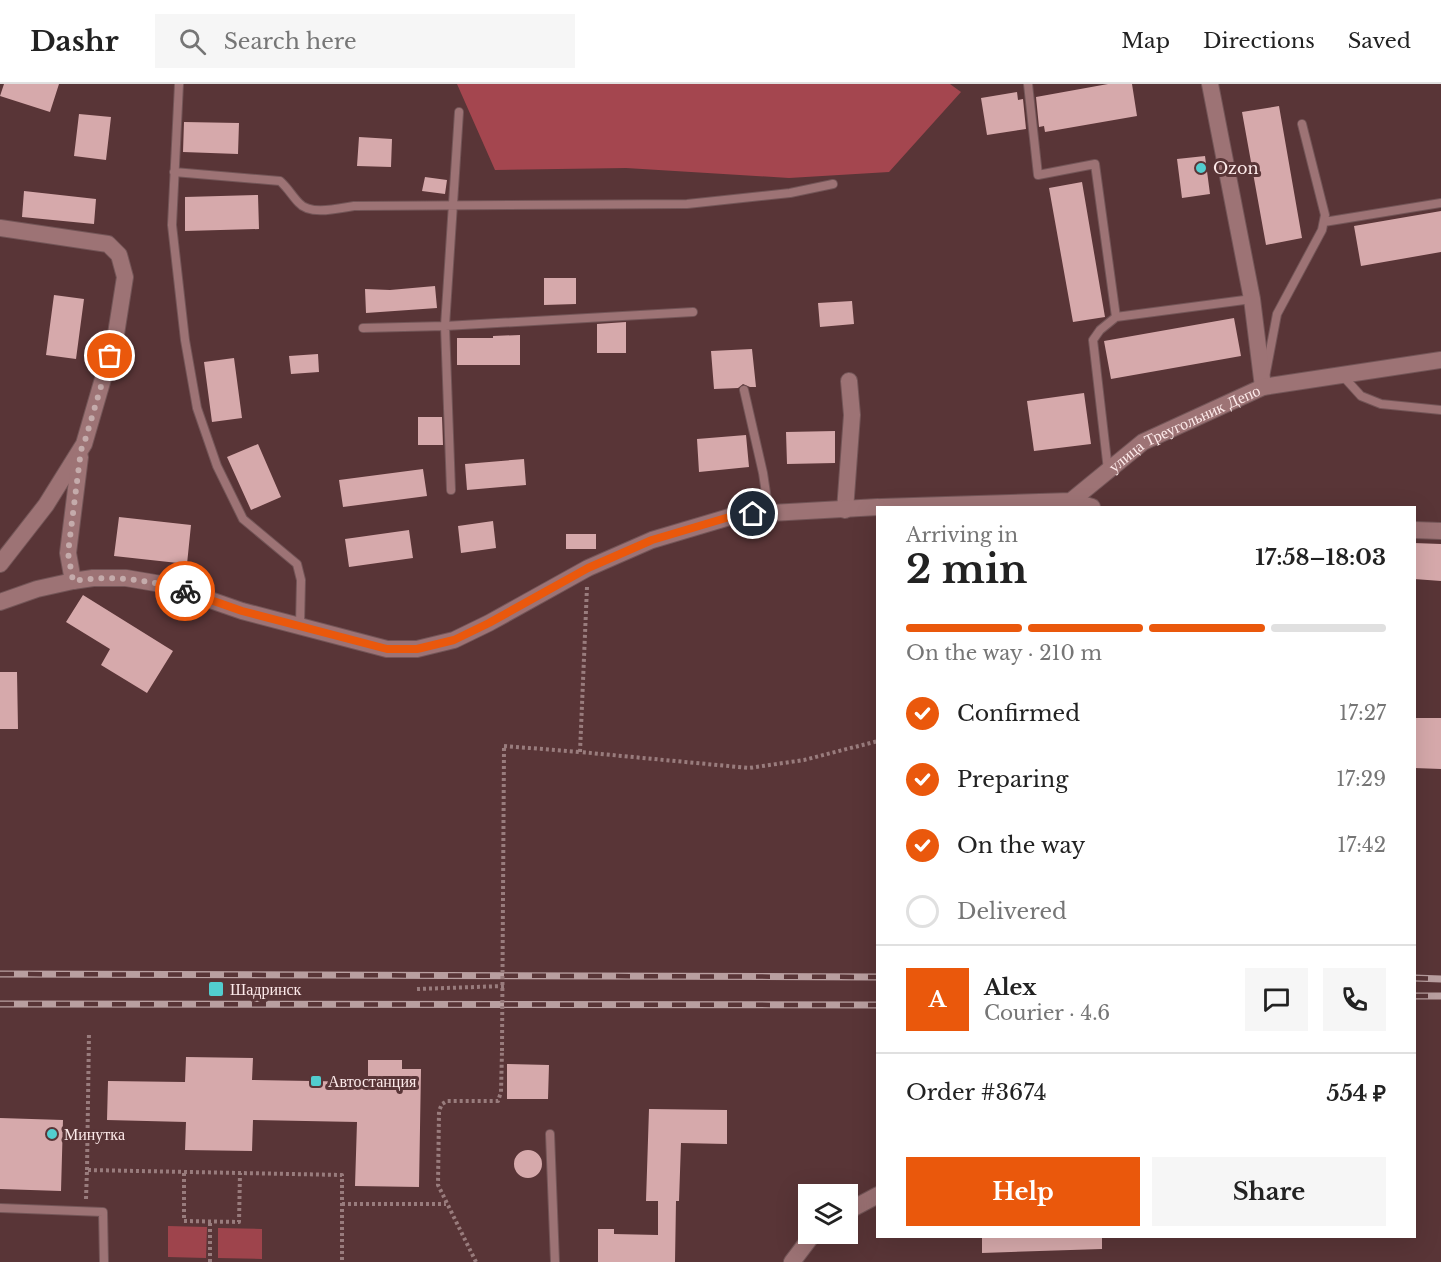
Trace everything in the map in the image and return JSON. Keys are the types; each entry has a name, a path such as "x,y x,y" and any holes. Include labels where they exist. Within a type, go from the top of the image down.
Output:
{"street":[{"name":"улица Треугольник Депо","path":"1071,501 1143,442 1263,387 1252,299 1210,84"},
{"path":"0,228 108,244 119,255 125,277 116,334 84,444 46,505 0,564"},
{"path":"1263,387 1441,360"},
{"path":"845,510 852,415 849,381"},
{"path":"73,581 68,553 81,450"},
{"path":"911,506 1071,501 1088,506"},
{"path":"0,602 37,589 73,581 93,578 126,578 167,585 242,611 387,649 417,649 454,640 588,568 652,540 736,515 876,507"},
{"path":"1416,530 1441,531"},
{"path":"858,1206 876,1197"},
{"path":"792,1262 806,1244"}],"lane":[{"path":"179,84 172,225 185,340 197,408 217,466 243,519 297,564 301,580 300,626"},
{"path":"1028,84 1038,175 1095,165 1116,317"},
{"path":"451,490 445,326 459,112"},
{"path":"1263,387 1277,314 1322,230 1324,222 1325,215 1302,124"},
{"path":"174,172 280,181 288,188 300,206 314,210 354,206 687,204 790,193 833,184"},
{"path":"1324,222 1441,203"},
{"path":"1108,471 1093,340 1100,330 1116,317 1252,299"},
{"path":"363,328 445,326 693,312"},
{"path":"1342,375 1360,396 1381,404 1441,410"},
{"path":"744,390 763,473 769,513"},
{"path":"550,1134 555,1262"},
{"path":"0,1208 103,1212 104,1262"}],"path":[{"path":"580,753 588,568"},
{"path":"476,1262 438,1185 439,1111 442,1104 447,1101 498,1101 501,1092 504,986 504,747 749,768 804,760 876,742"},
{"path":"417,989 504,986"},
{"path":"86,1211 89,1032"},
{"path":"87,1170 342,1175 342,1262"},
{"path":"184,1173 184,1221 239,1222 240,1173"},
{"path":"342,1204 447,1204"},
{"path":"210,1221 210,1262"}],"shaded area":[{"path":"457,84 950,84 961,92 889,172 789,178 626,168 495,170"},
{"path":"168,1226 207,1227 206,1258 168,1257"},
{"path":"218,1228 262,1229 262,1259 218,1258"}],"building":[{"path":"4,84 59,84 50,112 0,96"},
{"path":"1108,84 1132,84 1137,116 1045,132 1044,126 1039,127 1036,97"},
{"path":"1017,92 1018,100 1023,99 1026,129 987,135 981,98"},
{"path":"1279,106 1302,238 1266,245 1242,112"},
{"path":"79,114 111,117 106,160 74,156"},
{"path":"184,122 239,123 238,154 183,152"},
{"path":"359,137 392,139 391,167 357,166"},
{"path":"1205,156 1210,194 1182,198 1177,159"},
{"path":"425,177 447,180 445,194 422,191"},
{"path":"1082,182 1105,317 1073,322 1049,188"},
{"path":"24,191 96,199 94,224 22,217"},
{"path":"258,195 259,229 185,231 185,197"},
{"path":"1441,211 1441,252 1361,266 1354,226"},
{"path":"544,278 576,278 576,304 544,305"},
{"path":"435,286 437,308 366,313 365,289 390,290"},
{"path":"54,295 84,299 76,359 46,355"},
{"path":"852,301 854,324 820,327 818,303"},
{"path":"1234,318 1241,356 1111,379 1104,341"},
{"path":"626,322 626,353 597,353 597,324"},
{"path":"520,335 520,365 457,365 457,338"},
{"path":"752,349 756,387 743,384 738,388 714,389 711,351"},
{"path":"318,354 319,372 291,374 289,356"},
{"path":"234,358 242,418 212,422 204,362"},
{"path":"1084,393 1091,444 1034,451 1027,401"},
{"path":"418,417 442,417 443,445 418,445"},
{"path":"835,431 835,463 787,464 786,432"},
{"path":"746,435 749,467 699,472 697,439"},
{"path":"258,444 281,497 251,510 227,457"},
{"path":"524,459 526,485 467,490 465,464"},
{"path":"423,469 427,496 343,507 339,480"},
{"path":"119,517 191,525 187,564 114,556"},
{"path":"493,521 496,548 461,553 458,526"},
{"path":"409,530 413,558 349,567 345,539"},
{"path":"566,534 596,534 596,549 566,549"},
{"path":"1416,543 1441,544 1441,581 1416,579"},
{"path":"83,595 173,651 147,693 101,665 110,649 66,622"},
{"path":"0,672 17,672 18,729 0,729"},
{"path":"1416,718 1441,718 1441,769 1416,768"},
{"path":"186,1057 253,1058 252,1080 368,1082 368,1060 402,1060 402,1069 421,1069 419,1187 355,1186 357,1122 253,1120 252,1151 185,1150 186,1122 107,1120 108,1081 185,1082"},
{"path":"507,1064 549,1065 548,1099 507,1099"},
{"path":"649,1109 727,1110 727,1144 681,1143 679,1201 676,1201 675,1262 598,1262 598,1229 614,1229 614,1234 658,1235 658,1201 646,1201"},
{"path":"0,1118 63,1120 61,1191 0,1189"},
{"path":"528,1150 538,1154 542,1164 538,1174 528,1178 518,1174 514,1164 518,1154"},
{"path":"982,1238 1102,1238 1102,1249 982,1253"}],"railway":[{"path":"0,974 876,977"},
{"path":"1416,978 1441,979"},
{"path":"1416,996 1441,996"},
{"path":"0,1004 876,1005"}],"way so far":[{"path":"110,356 81,450 68,553 73,581 93,578 126,578 167,585 185,591"}],"place":[{"name":"Ozon","path":"1201,168"},
{"name":"Шадринск","path":"216,989"},
{"name":"Автостанция","path":"316,1081"},
{"name":"Минутка","path":"52,1134"}],"route":[{"path":"185,591 242,611 387,649 417,649 454,640 588,568 652,540 736,515 753,514"}]}
